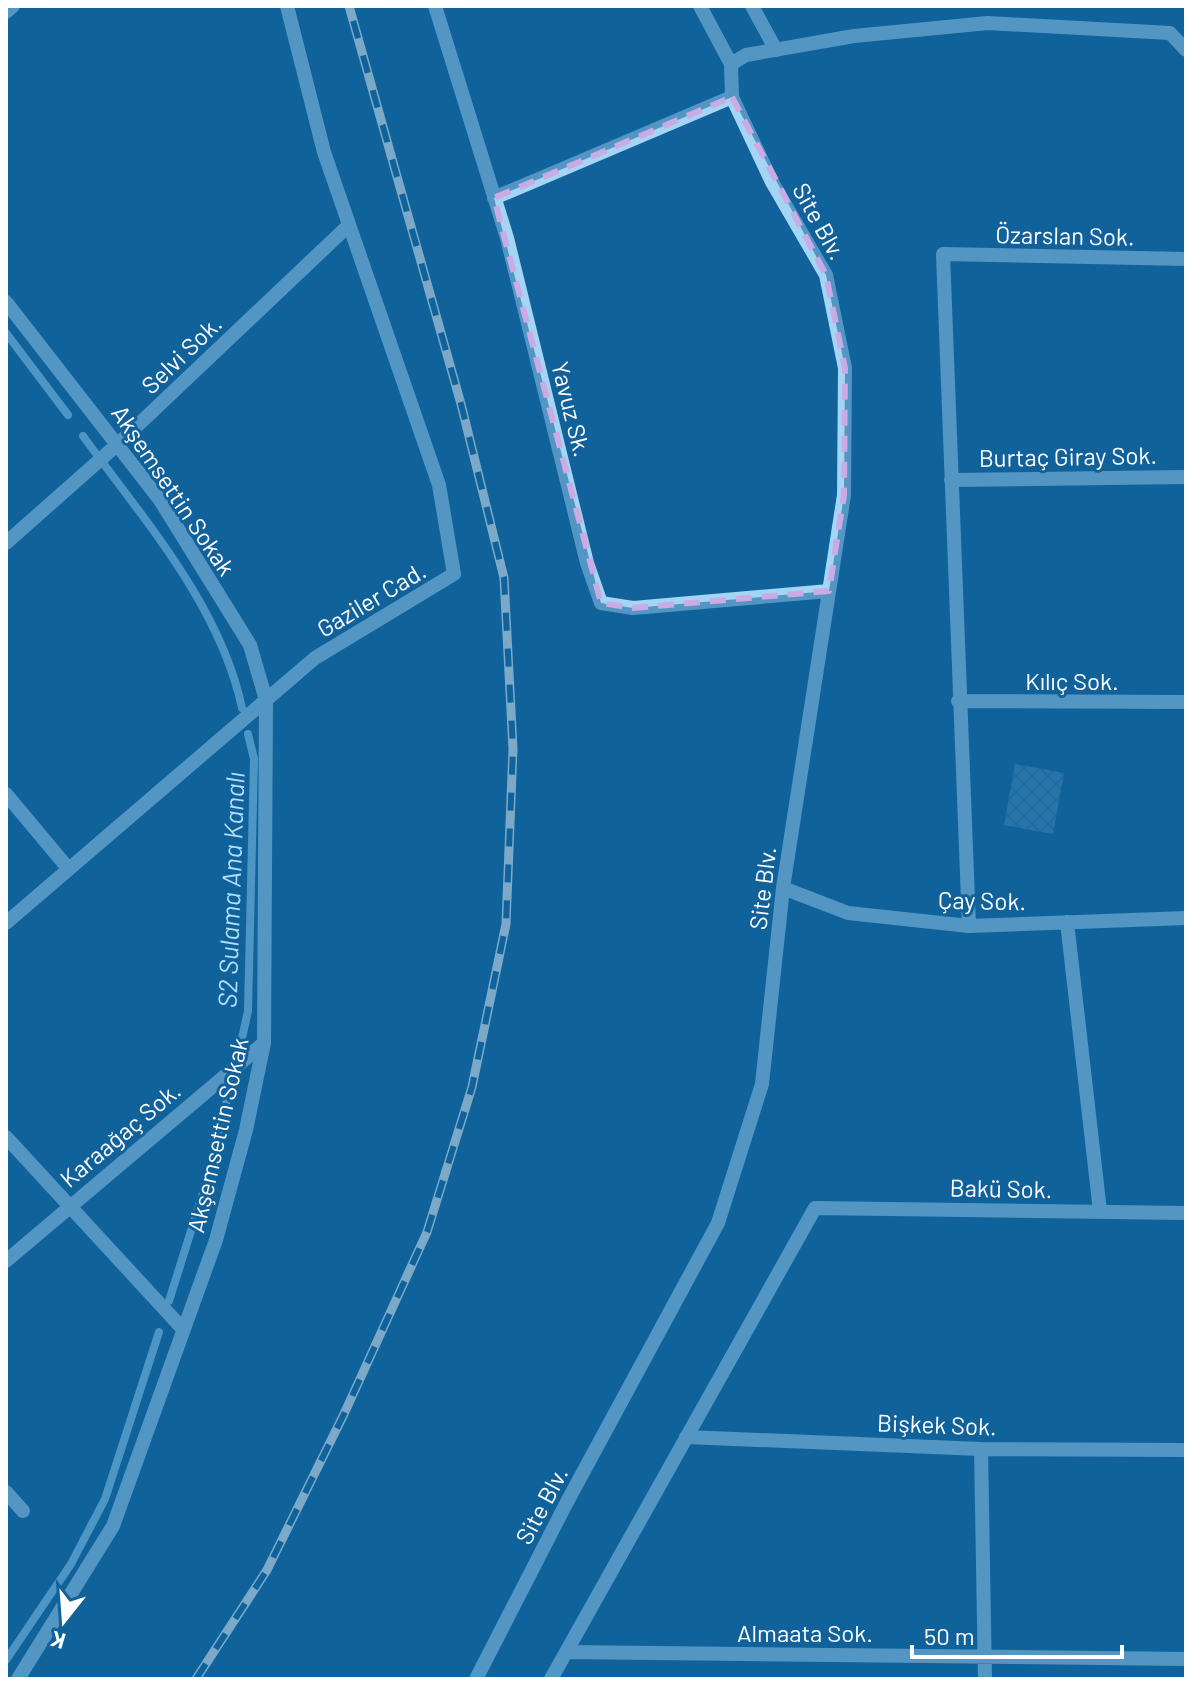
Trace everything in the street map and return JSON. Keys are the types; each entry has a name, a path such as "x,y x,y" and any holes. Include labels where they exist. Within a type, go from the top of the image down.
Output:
{"street":[{"path":"6,12 13,6"},
{"name":"Gaziler Cad.","path":"6,923 67,867 315,658 454,574 439,485 324,152 287,6"},
{"name":"Yavuz Sk.","path":"435,6 494,198 587,563 601,603 633,608 829,591"},
{"name":"Site Blv.","path":"476,1679 574,1488 718,1223 762,1084 783,888 844,495 845,368 826,275 772,182 732,97 731,64 700,6"},
{"path":"752,6 776,50"},
{"path":"731,64 746,55 854,36 988,23 1170,33 1186,50"},
{"path":"494,198 732,97"},
{"name":"Selvi Sok.","path":"6,543 114,447 349,225"},
{"name":"Özarslan Sok.","path":"951,480 943,254 1186,259"},
{"name":"Akşemsettin Sokak","path":"6,302 114,447 160,500 250,645 266,700 264,1043 246,1130 216,1240 113,1526 18,1679"},
{"name":"Burtaç Giray Sok.","path":"951,480 1186,477"},
{"path":"951,480 969,926"},
{"name":"Kılıç Sok.","path":"958,701 1186,702"},
{"path":"6,794 67,867"},
{"name":"Çay Sok.","path":"783,888 848,913 969,926 1186,918"},
{"path":"1067,922 1100,1211"},
{"name":"Karaağaç Sok.","path":"6,1261 67,1206 264,1043"},
{"path":"6,1137 182,1328"},
{"name":"Bakü Sok.","path":"686,1437 815,1208 1186,1213"},
{"path":"551,1679 686,1437"},
{"name":"Bişkek Sok.","path":"686,1437 981,1449 1186,1450"},
{"path":"981,1449 985,1679"},
{"path":"6,1492 23,1511"},
{"name":"Almaata Sok.","path":"567,1652 1186,1659"}],"highlighted area":[{"path":"732,97 826,275 845,368 844,495 829,591 633,608 601,603 494,198"}],"building":[{"path":"1015,764 1064,773 1053,834 1004,825"}],"waterway":[{"name":"S2 Sulama Ana Kanalı","path":"6,333 68,415"},
{"name":"S2 Sulama Ana Kanalı","path":"83,436 154,532 198,599 231,670 242,708"},
{"name":"S2 Sulama Ana Kanalı","path":"240,1047 248,1011 254,759 248,734"},
{"name":"S2 Sulama Ana Kanalı","path":"169,1301 207,1180 231,1084"},
{"name":"S2 Sulama Ana Kanalı","path":"6,1660 71,1564 105,1499 159,1332"}],"railway":[{"path":"196,1679 267,1570 344,1414 427,1232 472,1087 506,924 513,749 504,578 461,404 349,6"}]}
